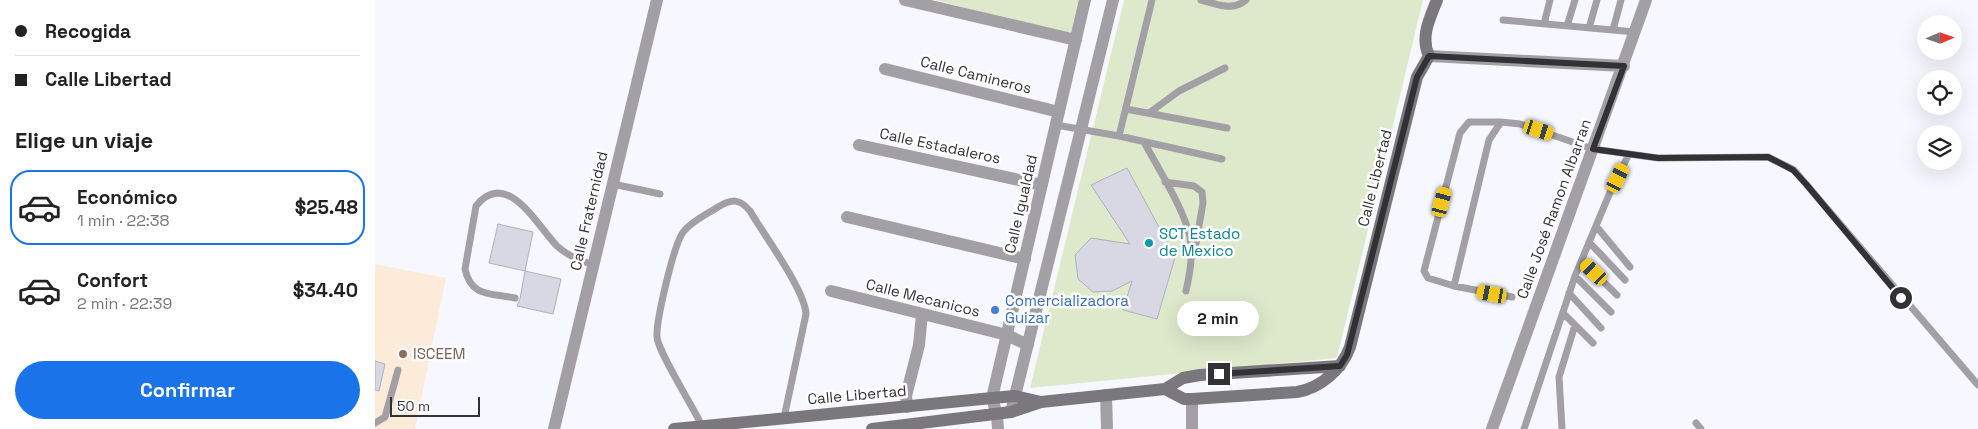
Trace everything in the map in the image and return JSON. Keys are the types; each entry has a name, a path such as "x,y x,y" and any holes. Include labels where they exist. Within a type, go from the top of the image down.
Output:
{"main road":[{"path":"1429,56 1425,48 1425,38 1427,26 1437,0"},
{"name":"Calle Libertad","path":"1165,389 1184,399 1306,390 1313,388 1340,366 1347,355 1353,336 1417,77 1429,56"},
{"name":"Calle Libertad","path":"872,429 893,428 1011,412 1041,402 1165,389 1183,378 1200,375 1340,366"},
{"name":"Calle Libertad","path":"674,429 1015,396 1041,402"}],"street":[{"name":"Calle Fraternidad","path":"554,429 595,265 657,0"},
{"path":"905,0 1076,40"},
{"name":"Calle Igualdad","path":"992,398 1085,0"},
{"path":"1011,412 1113,0"},
{"name":"Calle José Ramon Albarran","path":"1492,429 1647,0"},
{"path":"1429,56 1624,66"},
{"name":"Calle Camineros","path":"885,69 1059,112"},
{"name":"Calle Estadaleros","path":"859,145 1042,185"},
{"path":"847,217 1025,259"},
{"name":"Calle Mecanicos","path":"831,292 1007,335 1028,345"},
{"path":"907,407 906,396 919,345 922,314"},
{"path":"1106,395 1107,429"},
{"path":"992,398 997,414 998,429"},
{"path":"1192,399 1192,429"}],"lane":[{"path":"1119,136 1152,0"},
{"path":"1201,0 1230,7 1240,5 1246,0"},
{"path":"1544,24 1550,0"},
{"path":"1567,26 1575,0"},
{"path":"1589,28 1597,0"},
{"path":"1613,30 1621,0"},
{"path":"1503,20 1635,32"},
{"path":"1149,113 1179,91 1225,68"},
{"path":"1126,109 1227,128"},
{"path":"1512,297 1454,286 1428,278 1424,271 1460,133 1469,122 1477,120 1520,124 1593,149 1658,158 1768,157 1793,170 1978,385"},
{"path":"1454,286 1489,140 1501,122"},
{"path":"1056,125 1119,136 1222,159"},
{"path":"1144,142 1179,209 1189,236 1191,268"},
{"path":"1524,429 1575,276 1611,190 1629,154"},
{"path":"1165,182 1194,186 1202,192 1203,203 1187,291"},
{"path":"613,184 660,194"},
{"path":"515,298 480,291 471,287 467,278 465,269 476,206 482,198 488,195 498,194 511,197 522,203 556,245 575,258 595,265"},
{"path":"702,426 657,338 658,322 675,250 682,233 688,226 733,200 741,202 750,211 805,303 806,314 785,418"},
{"path":"1596,226 1630,267"},
{"path":"1589,242 1625,280"},
{"path":"1582,261 1617,295"},
{"path":"1575,276 1611,312"},
{"path":"1569,293 1601,328"},
{"path":"1563,313 1593,343"},
{"path":"1562,429 1559,378 1575,325"},
{"path":"375,423 385,417 398,370"}],"shaded area":[{"name":"ISCEEM","path":"375,264 446,278 415,429 375,429"}],"green space":[{"path":"935,0 1085,0 1076,37"},
{"path":"1124,0 1423,0 1337,358 1030,388"}],"building":[{"name":"SCT Estado de Mexico","path":"1127,168 1166,240 1176,254 1157,319 1123,310 1132,281 1112,291 1093,292 1078,279 1075,255 1091,238 1130,244 1091,185"},
{"path":"498,224 533,232 525,271 489,263"},
{"path":"525,271 561,279 553,314 517,306"},
{"path":"375,361 385,364 379,391 375,390"}],"place":[{"name":"SCT Estado de Mexico","path":"1149,243"},
{"name":"Comercializadora Guizar","path":"995,310"},
{"name":"ISCEEM","path":"403,354"}],"route":[{"path":"1219,374 1311,366 1340,366 1347,355 1353,336 1417,77 1420,68 1429,56 1624,66 1593,149 1658,158 1746,156 1768,157 1781,162 1793,170 1806,184 1901,298"}]}
